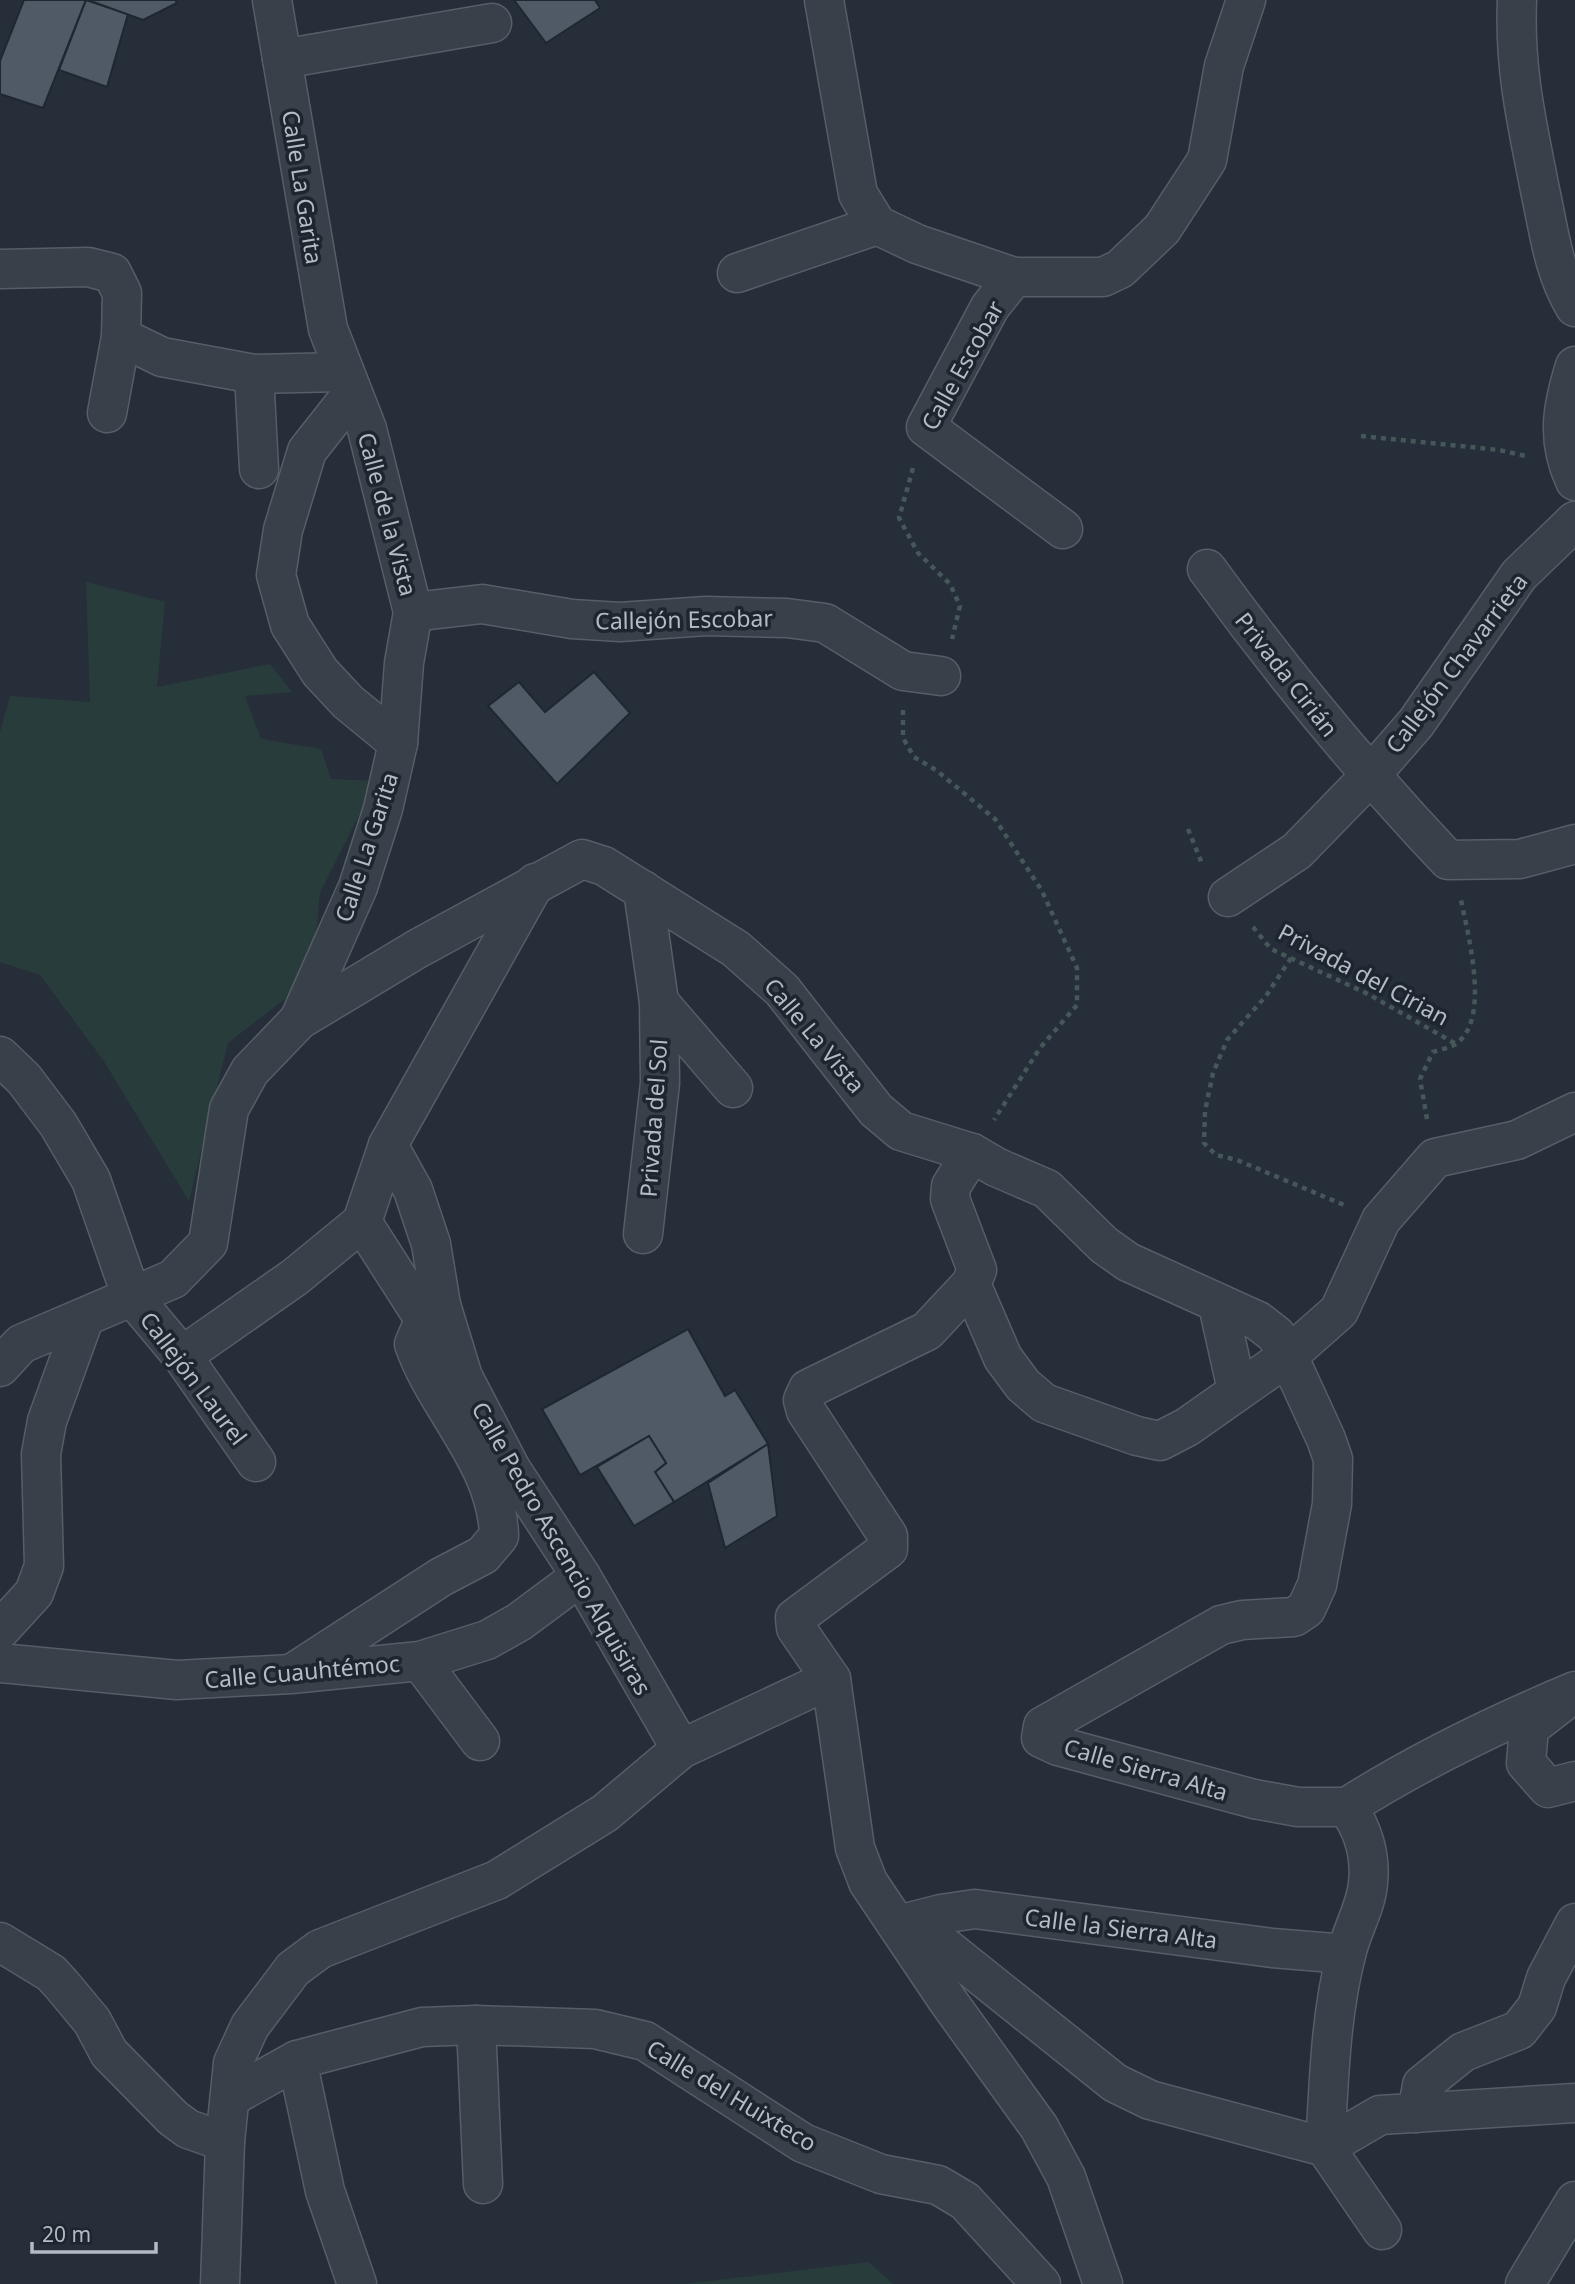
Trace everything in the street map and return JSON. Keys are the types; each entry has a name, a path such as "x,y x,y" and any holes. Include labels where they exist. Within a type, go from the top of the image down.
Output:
{"street":[{"name":"Calle La Garita","path":"272,0 328,329 347,383 307,452 283,530 276,575 290,625 320,672 348,702 398,743 383,809 358,887 299,1020"},
{"path":"824,0 858,194 877,225 917,244 1014,277"},
{"name":"Calle Escobar","path":"926,427 990,307 1014,277 1103,276 1120,269 1162,229 1208,160 1224,66 1246,0"},
{"path":"1517,0 1515,40 1521,104 1555,262 1575,307"},
{"path":"282,59 492,23"},
{"path":"737,273 877,225"},
{"path":"0,269 88,267 112,273 122,293 121,337 107,413"},
{"path":"121,337 162,357 254,373 347,383"},
{"path":"1572,474 1569,406 1575,366"},
{"path":"254,373 259,469"},
{"name":"Calle de la Vista","path":"347,383 367,429 414,612 404,663 398,743"},
{"path":"926,427 1063,529"},
{"name":"Callejón Chavarrieta","path":"1228,897 1297,851 1369,777 1416,723 1519,575 1575,521"},
{"name":"Privada Cirián","path":"1207,569 1260,642 1369,777 1448,860"},
{"name":"Callejón Escobar","path":"414,612 481,604 572,620 620,622 706,616 787,618 825,624 903,671 941,676"},
{"path":"1448,860 1520,859 1575,844"},
{"name":"Calle La Vista","path":"299,1020 536,881 582,859 604,866 736,949 782,990 876,1110 901,1131 972,1153 996,1167 1047,1189 1104,1245 1128,1262 1258,1321 1276,1335 1288,1356 1333,1459 1332,1504 1318,1585 1306,1609"},
{"path":"182,1356 295,1278 362,1222 388,1144 458,1014 536,881"},
{"name":"Privada del Sol","path":"643,890 659,1002 660,1083 643,1234"},
{"name":"Privada del Sol","path":"659,1002 733,1088"},
{"path":"0,1367 21,1344 173,1279 208,1242 229,1109 250,1070 299,1020"},
{"path":"0,1056 24,1079 58,1124 91,1180 131,1295"},
{"path":"971,1284 1003,1358 1023,1385 1044,1404 1136,1436 1160,1441 1188,1427 1288,1356 1339,1311 1381,1220 1435,1158 1517,1140 1575,1112"},
{"name":"Calle Pedro Ascencio Alquisiras","path":"388,1144 413,1190 431,1244 434,1310 469,1389 511,1469 581,1576 681,1749"},
{"path":"972,1153 951,1186 950,1199 977,1270 971,1284 927,1331 808,1389 803,1400 806,1411 888,1536 888,1549 795,1618 796,1628 831,1679 855,1848 868,1882 1039,2127 1066,2177 1103,2284"},
{"path":"291,1674 441,1577 483,1555 499,1536 498,1513 474,1451 414,1344 434,1310 411,1302 362,1222"},
{"name":"Callejón Laurel","path":"131,1295 182,1356 256,1462"},
{"path":"1218,1304 1237,1390"},
{"path":"0,1630 34,1593 44,1566 41,1454 47,1422 84,1319"},
{"name":"Calle Cuauhtémoc","path":"0,1663 177,1680 291,1674 420,1661 487,1640 519,1622 581,1576"},
{"name":"Calle Sierra Alta","path":"1306,1609 1294,1617 1242,1620 1221,1625 1043,1726 1041,1738 1058,1746 1254,1800 1298,1807 1347,1807"},
{"path":"420,1661 481,1741"},
{"path":"220,2284 225,2142 233,2063 250,2026 293,1969 320,1949 497,1880 605,1812 681,1749 831,1679"},
{"path":"1382,2230 1325,2147 1332,2041 1346,1954 1368,1884 1367,1850 1355,1819 1347,1807 1383,1784 1494,1725 1575,1691"},
{"path":"1575,1691 1529,1728 1526,1763 1548,1788 1575,1781"},
{"name":"Calle la Sierra Alta","path":"898,1925 975,1909 1272,1948 1346,1954"},
{"path":"1417,2113 1422,2085 1452,2060 1463,2052 1519,2030 1537,2007 1546,1978 1575,1923"},
{"path":"898,1925 940,1943 1115,2083 1150,2100 1325,2147 1380,2115 1575,2103"},
{"path":"3,1942 51,1973 92,2021 109,2053 173,2118 188,2129 225,2142"},
{"path":"476,2025 483,2185"},
{"name":"Calle del Huixteco","path":"231,2097 297,2060 422,2027 476,2025 595,2029 645,2041 803,2143 881,2174 938,2185 965,2202 1041,2284"},
{"path":"297,2060 325,2191 357,2284"},
{"path":"1525,2284 1575,2201"}],"path":[{"name":"Calle Escobar","path":"926,427 899,518 918,552 950,583 960,606 941,676"},
{"path":"1361,436 1499,450 1572,474"},
{"path":"903,738 914,757 936,770 995,819 1042,891 1077,968 1077,1005 1040,1048 972,1153"},
{"name":"Privada del Cirian","path":"1188,830 1206,871 1271,949 1368,994 1456,1045"},
{"name":"Privada del Cirian","path":"1435,1158 1420,1079 1433,1052 1456,1045 1474,1018 1474,970 1457,879 1448,860"},
{"path":"1291,958 1266,996 1227,1040 1213,1073 1205,1111 1204,1143 1216,1155 1237,1160 1381,1220"}],"shaded area":[{"path":"86,582 165,602 157,687 270,664 292,692 245,696 261,739 321,749 331,779 376,781 320,893 312,978 228,1043 189,1201 103,1060 40,975 0,962 0,732 10,696 90,702"},
{"path":"869,2262 893,2284 685,2284"}],"building":[{"path":"24,0 86,0 43,108 0,94 0,61"},
{"path":"86,0 128,14 107,87 59,70"},
{"path":"88,0 175,0 177,3 143,20"},
{"path":"514,0 595,0 600,8 546,43"},
{"path":"594,672 630,713 557,784 488,706 519,682 545,712"},
{"path":"688,1329 725,1396 735,1390 768,1444 674,1502 655,1472 666,1463 649,1436 580,1475 542,1409"},
{"path":"649,1436 666,1463 655,1472 674,1502 634,1526 597,1467"},
{"path":"768,1444 777,1516 725,1548 708,1483"}]}
